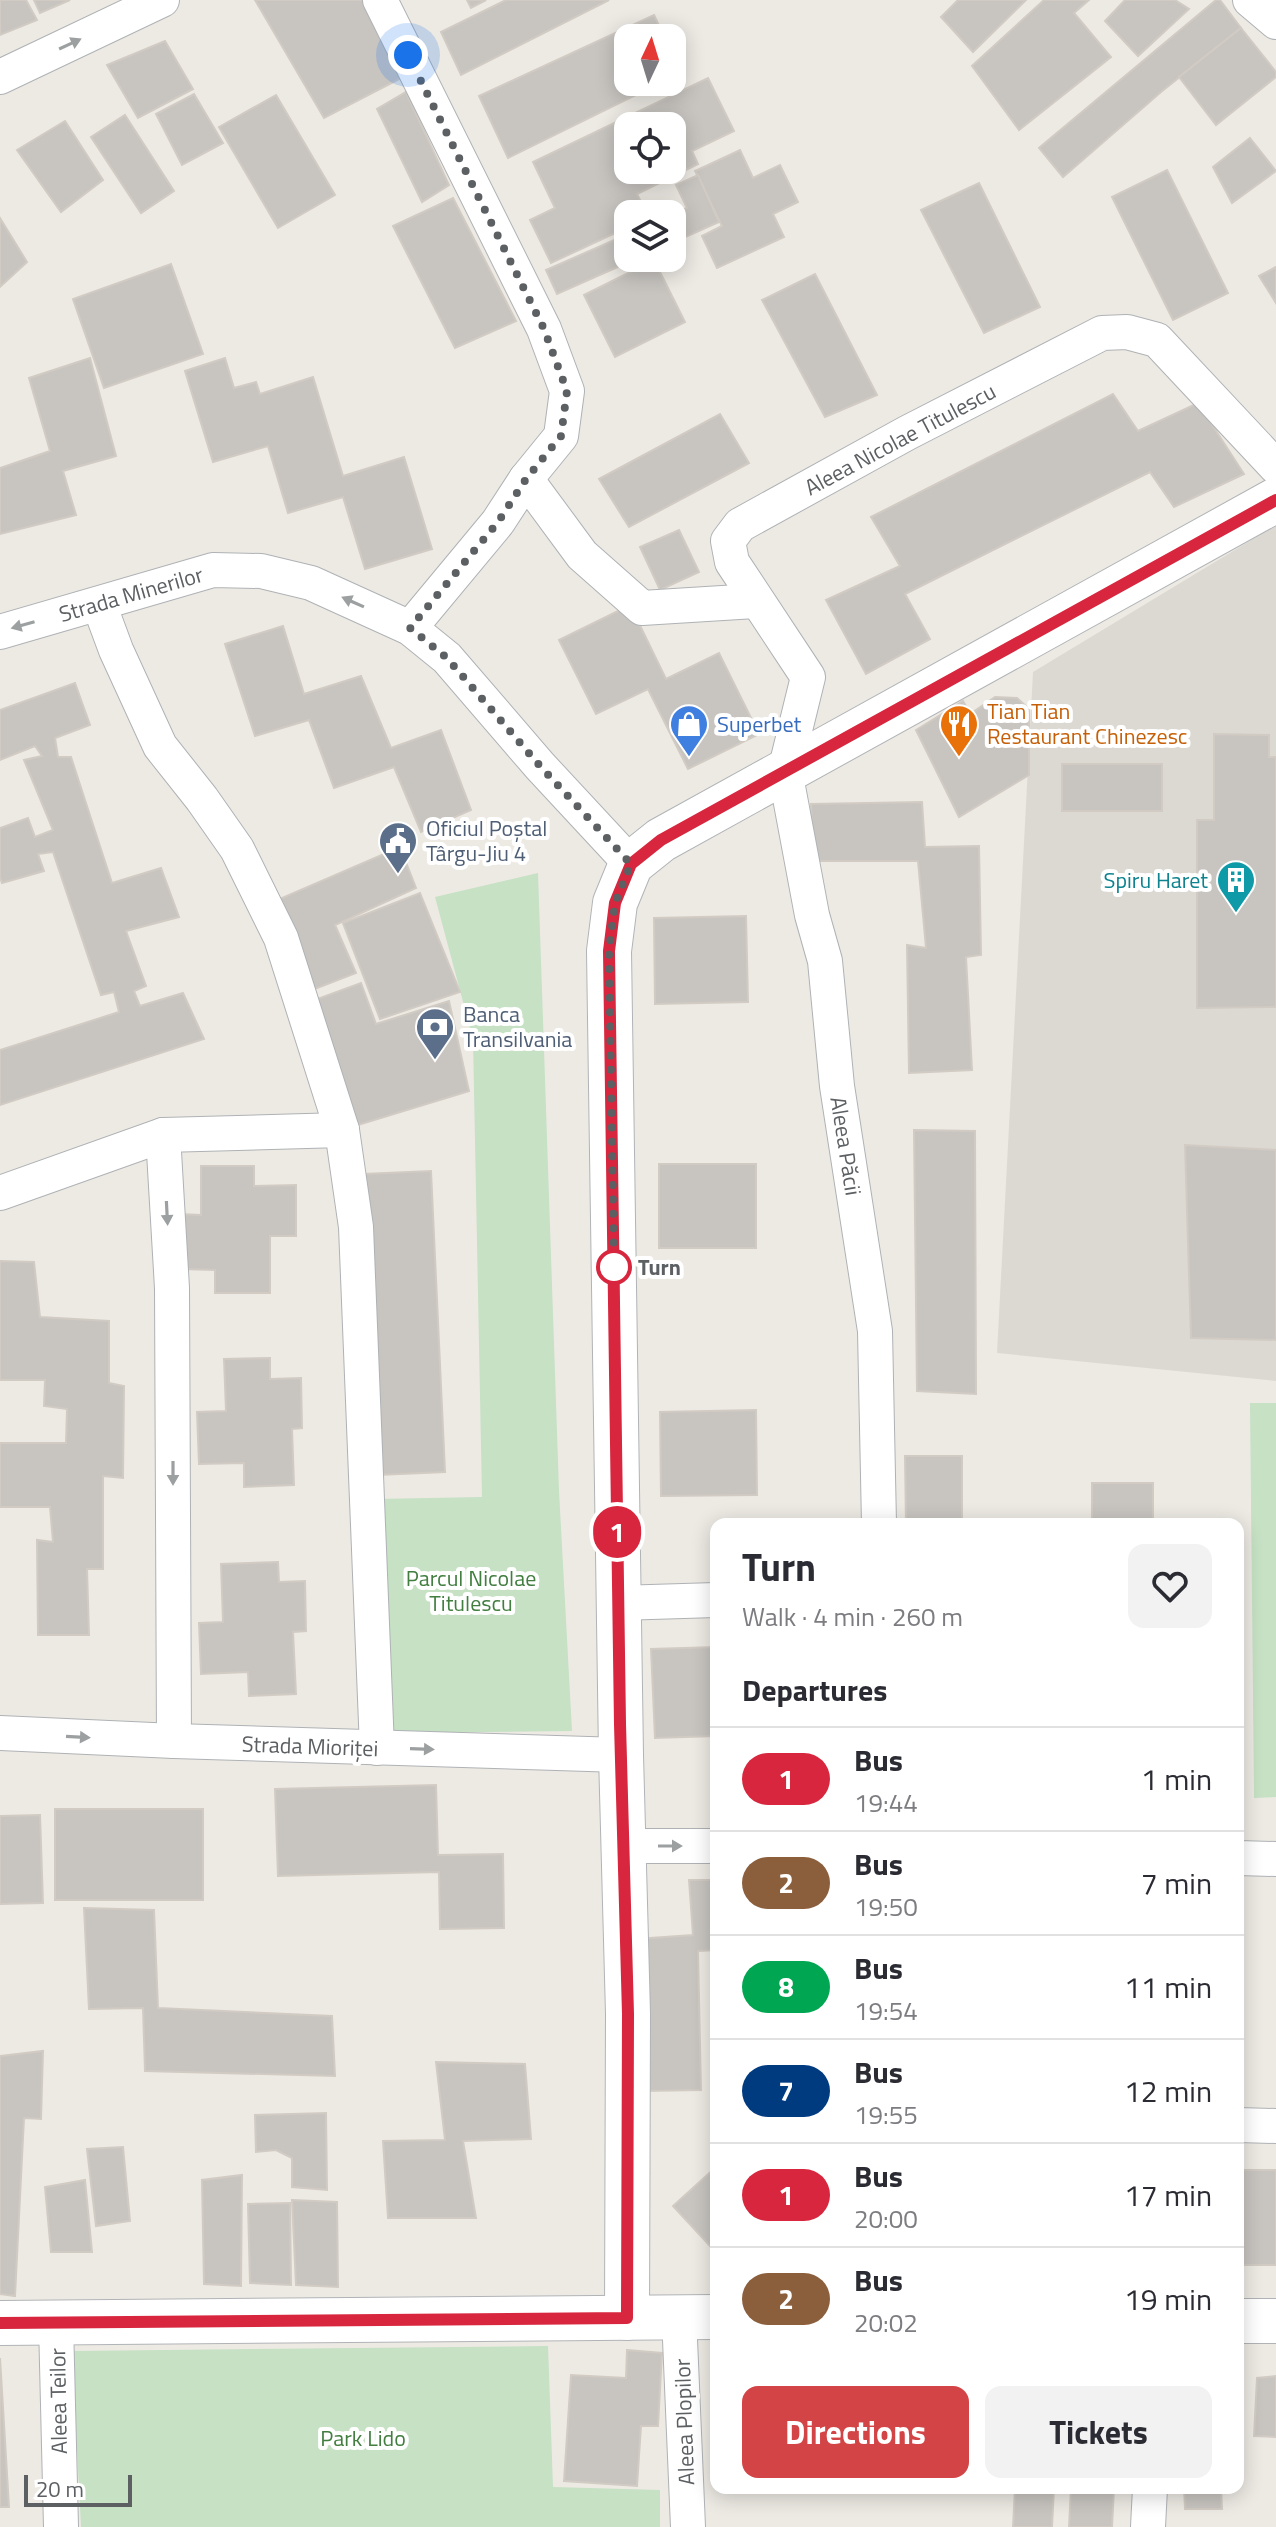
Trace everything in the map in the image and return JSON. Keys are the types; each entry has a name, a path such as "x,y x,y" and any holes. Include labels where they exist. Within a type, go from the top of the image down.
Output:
{"main road":[{"path":"627,2318 628,2014 618,1603 609,951 615,903 631,864 661,840 1276,500"},
{"path":"0,2323 698,2317"},
{"path":"1244,2321 1276,2321"}],"street":[{"path":"0,77 162,0"},
{"path":"380,0 544,329 567,391 561,436 526,479 498,522 410,628"},
{"path":"1250,0 1276,22"},
{"name":"Aleea Nicolae Titulescu","path":"785,771 808,677 732,562 728,541 740,525 907,433 1102,333 1127,332 1157,340 1276,467"},
{"path":"526,479 582,555 642,608 755,601"},
{"name":"Strada Minerilor","path":"0,632 213,570 261,571 311,583 410,628 447,658 540,766 631,864"},
{"path":"99,604 116,650 160,746 237,849 281,938 342,1130 357,1240 377,1748"},
{"name":"Aleea Păcii","path":"785,771 812,915 825,961 837,1086 875,1331 879,1518"},
{"path":"0,1193 163,1135 342,1130"},
{"path":"163,1135 172,1288 174,1741"},
{"path":"618,1603 710,1600"},
{"name":"Strada Mioriței","path":"0,1733 621,1755"},
{"path":"624,1846 710,1846"},
{"path":"1244,1858 1276,1859"},
{"path":"1244,2125 1276,2126"},
{"name":"Aleea Plopilor","path":"688,2527 698,2317"},
{"name":"Aleea Teilor","path":"56,2323 61,2527"},
{"path":"1148,2527 1150,2494"}],"shaded area":[{"path":"1276,525 1276,1381 997,1353 1033,672"}],"green space":[{"name":"Parcul Nicolae Titulescu","path":"538,873 559,1491 572,1731 385,1733 375,1499 482,1497 473,1039 435,897"},
{"path":"1250,1403 1276,1403 1276,1797 1254,1798"},
{"name":"Park Lido","path":"548,2346 553,2487 660,2490 660,2527 81,2527 72,2351"}],"building":[{"path":"0,0 26,0 37,20 0,35"},
{"path":"34,0 70,0 40,13"},
{"path":"255,0 367,0 407,75 324,118"},
{"path":"467,0 486,0 471,8"},
{"path":"506,0 609,0 461,75 441,32"},
{"path":"958,0 1026,0 973,52 941,17"},
{"path":"1044,0 1089,0 1074,13 1111,57 1019,130 972,66"},
{"path":"1125,0 1175,0 1189,9 1138,56 1105,21"},
{"path":"1216,0 1220,0 1241,28 1063,177 1039,148"},
{"path":"654,15 658,24 635,24"},
{"path":"1241,28 1276,72 1276,77 1216,125 1179,77"},
{"path":"614,34 614,96 634,96 508,158 479,96"},
{"path":"165,41 193,89 138,118 107,65"},
{"path":"708,78 734,131 692,151 698,164 686,170 686,112 637,112 670,96 686,96 686,89"},
{"path":"406,92 449,185 422,202 377,109"},
{"path":"194,94 223,143 182,165 156,114"},
{"path":"276,95 335,195 278,228 219,127"},
{"path":"125,115 174,191 141,213 91,137"},
{"path":"65,121 103,180 61,212 17,150"},
{"path":"614,123 614,184 657,184 637,194 640,200 614,200 614,234 551,263 530,220 555,208 533,162"},
{"path":"1250,138 1276,171 1232,203 1213,167"},
{"path":"740,150 753,178 780,165 798,202 773,214 784,237 717,268 702,236 722,226 695,171"},
{"path":"1167,170 1228,293 1173,320 1112,197"},
{"path":"698,175 719,222 686,237 686,200 676,185 686,184 686,180"},
{"path":"979,183 1040,307 984,333 921,210"},
{"path":"453,198 516,321 455,348 393,226"},
{"path":"0,218 27,262 0,287"},
{"path":"614,240 614,269 557,294 546,270"},
{"path":"171,264 203,354 104,388 73,299"},
{"path":"1276,267 1276,303 1259,276"},
{"path":"630,272 660,272 685,322 615,357 584,295"},
{"path":"815,274 877,395 825,417 762,300"},
{"path":"90,358 116,456 63,471 76,515 0,534 0,468 50,451 29,378"},
{"path":"225,358 234,388 256,382 260,394 313,377 343,476 404,457 432,549 365,569 343,497 288,513 268,446 213,462 185,371"},
{"path":"1113,394 1138,431 1198,403 1244,474 1174,507 1150,472 905,594 930,639 866,674 826,600 900,566 871,517"},
{"path":"720,414 749,463 629,527 599,479"},
{"path":"679,530 699,572 660,590 640,547"},
{"path":"630,605 666,679 719,653 759,734 688,769 648,689 596,714 559,640"},
{"path":"283,626 304,694 361,676 391,748 441,730 471,810 421,832 394,767 334,788 309,720 255,736 225,644"},
{"path":"75,683 90,725 55,738 58,757 71,757 112,883 161,868 179,917 126,931 146,986 134,991 140,1006 183,993 204,1039 0,1105 0,1050 119,1012 114,992 101,995 53,852 38,854 44,871 2,883 0,877 0,828 28,818 35,837 53,830 24,760 42,756 35,746 0,760 0,710"},
{"path":"995,697 1017,698 1029,709 1029,775 959,817 916,730 963,701 970,714"},
{"name":"Spiru Haret","path":"1214,734 1269,735 1269,757 1276,757 1276,1007 1197,1008 1197,820 1214,820"},
{"path":"1062,764 1162,764 1162,811 1062,811"},
{"path":"922,802 925,847 979,846 981,955 966,957 972,1070 909,1073 907,945 926,948 918,861 813,861 811,804"},
{"path":"400,847 416,888 335,925 356,973 307,992 275,901"},
{"path":"420,893 460,992 380,1019 343,923"},
{"path":"746,916 748,1002 655,1004 654,918"},
{"path":"361,983 376,1024 449,1001 469,1091 348,1128 309,1002"},
{"path":"914,1130 975,1131 976,1394 917,1391"},
{"path":"1185,1145 1276,1150 1276,1340 1191,1338"},
{"path":"659,1164 756,1164 756,1248 659,1248"},
{"path":"201,1166 254,1166 254,1186 296,1185 296,1236 270,1236 270,1293 215,1293 215,1270 181,1269 180,1214 201,1215"},
{"path":"431,1171 445,1472 378,1475 364,1174"},
{"path":"0,1261 34,1262 40,1317 109,1321 109,1383 124,1386 123,1478 103,1476 103,1569 87,1569 89,1635 38,1635 37,1540 53,1542 50,1507 0,1507 0,1443 66,1443 67,1409 44,1406 45,1380 0,1380"},
{"path":"270,1358 270,1379 301,1378 302,1428 292,1429 294,1485 244,1487 244,1463 199,1464 197,1412 226,1411 224,1359"},
{"path":"756,1410 757,1495 661,1496 660,1412"},
{"path":"905,1456 962,1456 962,1518 906,1518"},
{"path":"1092,1483 1153,1483 1153,1518 1092,1518"},
{"path":"278,1562 279,1582 305,1581 306,1631 293,1632 296,1694 249,1696 248,1672 201,1674 199,1623 223,1622 221,1564"},
{"path":"710,1647 710,1736 655,1738 651,1649"},
{"path":"436,1785 438,1855 503,1854 504,1928 440,1929 439,1872 278,1876 275,1789"},
{"path":"55,1809 203,1809 203,1900 55,1900"},
{"path":"40,1815 43,1903 0,1904 0,1816"},
{"path":"689,1880 710,1880 710,1950 698,1951 701,2090 643,2091 636,1939 693,1935"},
{"path":"84,1908 154,1910 158,2008 332,2016 335,2076 145,2071 143,2008 89,2009"},
{"path":"43,2051 41,2119 24,2118 15,2296 0,2294 0,2056"},
{"path":"436,2062 525,2064 531,2139 463,2141 476,2218 388,2218 383,2141 445,2140"},
{"path":"326,2113 327,2190 292,2187 292,2158 276,2150 256,2152 255,2115"},
{"path":"123,2147 130,2221 96,2226 87,2149"},
{"path":"1244,2170 1276,2170 1276,2265 1244,2265"},
{"path":"710,2172 710,2246 673,2206"},
{"path":"242,2175 241,2286 204,2284 202,2180"},
{"path":"85,2180 92,2252 51,2252 45,2187"},
{"path":"292,2200 337,2202 338,2287 296,2285"},
{"path":"290,2203 291,2285 250,2283 248,2204"},
{"path":"627,2350 662,2353 658,2426 641,2426 637,2486 564,2481 571,2375 626,2378"},
{"path":"0,2358 9,2507 0,2507"},
{"path":"1276,2376 1276,2437 1254,2436 1257,2378"},
{"path":"1015,2494 1054,2494 1052,2527 1013,2527"},
{"path":"1071,2494 1114,2494 1112,2527 1069,2527"},
{"path":"1184,2494 1221,2494 1222,2509 1185,2509"}],"bus line":[{"name":"1","path":"0,2323 627,2318 628,2014 620,1724 609,951 615,903 631,864 661,840 1276,500"}],"place":[{"name":"Superbet","path":"689,758"},
{"name":"Tian Tian Restaurant Chinezesc","path":"959,758"},
{"name":"Oficiul Poștal Târgu-Jiu 4","path":"398,875"},
{"name":"Spiru Haret","path":"1236,914"},
{"name":"Banca Transilvania","path":"435,1061"},
{"name":"Turn","path":"614,1267"}],"route":[{"path":"408,55 544,329 567,391 561,436 526,479 498,522 410,628 447,658 540,766 631,864 615,903 609,951 614,1267"}]}
